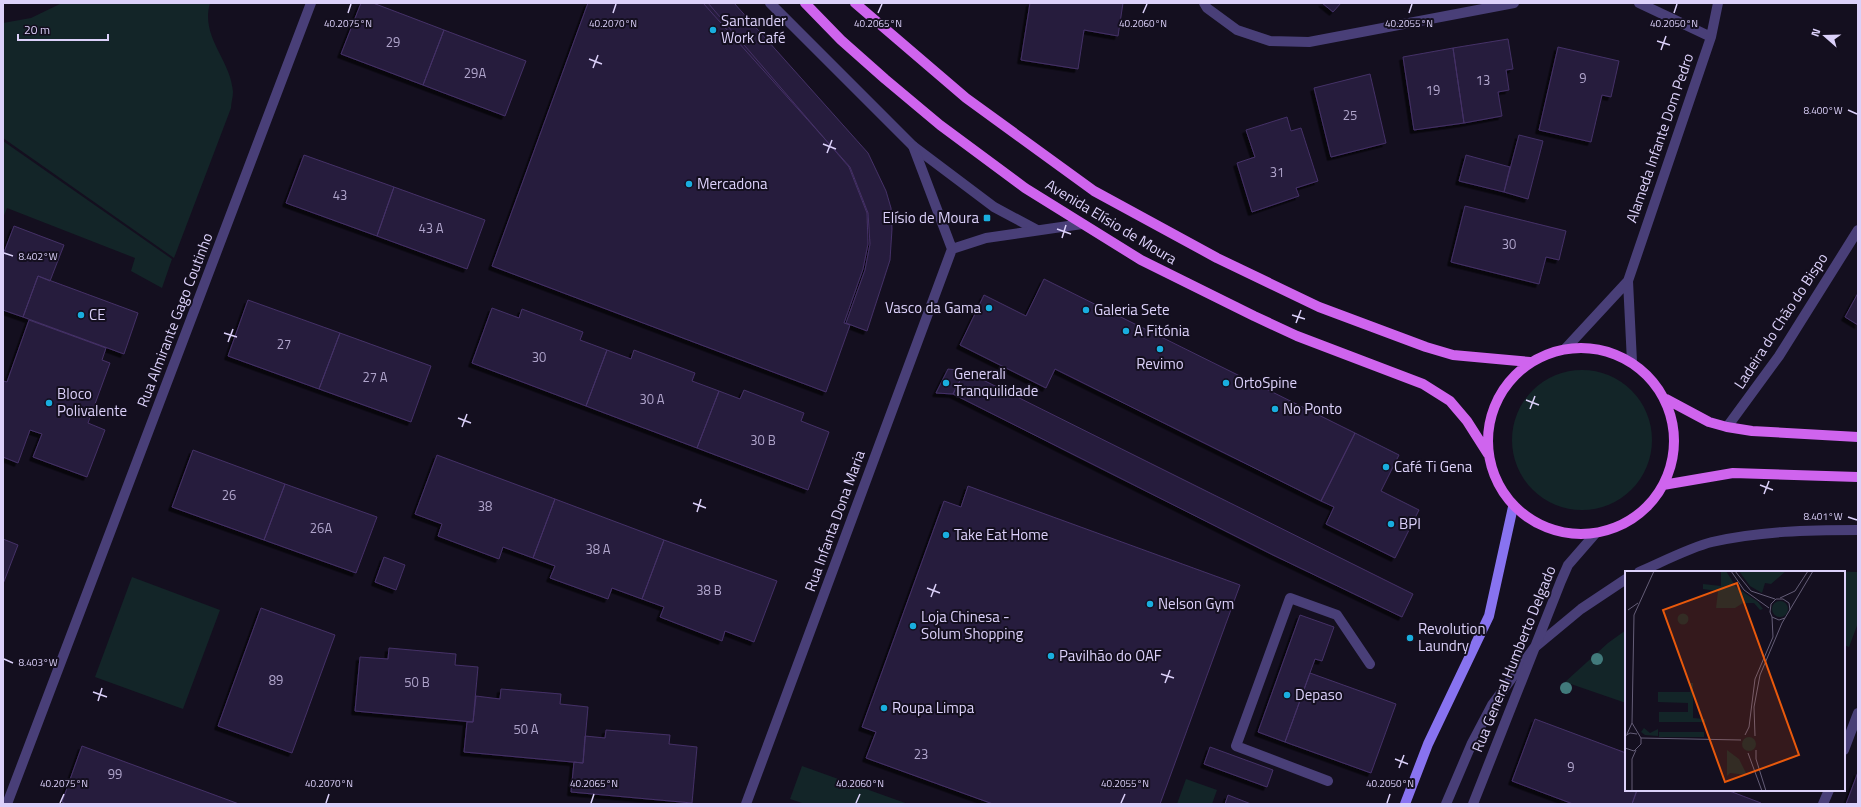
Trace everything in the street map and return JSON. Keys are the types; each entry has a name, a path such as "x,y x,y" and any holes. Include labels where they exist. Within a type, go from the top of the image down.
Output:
{"main road":[{"name":"Avenida Elísio de Moura","path":"805,3 841,40 940,126 1025,188 1141,260 1268,323 1348,356 1423,384 1450,401 1467,421 1488,454"},
{"name":"Avenida Elísio de Moura","path":"855,3 966,98 1094,191 1217,258 1320,307 1426,347 1453,355 1530,362"},
{"path":"1666,399 1673,424 1674,445 1671,466 1663,485 1651,502 1636,517 1617,528 1596,534 1572,534 1551,530 1531,521 1513,507 1500,488 1493,474 1488,454 1489,426 1492,412 1501,392 1514,375 1530,362 1544,354 1566,348 1589,347 1611,352 1632,362 1645,373 1666,399 1709,422 1726,427 1752,431 1858,437"},
{"path":"1663,485 1733,473 1858,477"},
{"path":"1405,804 1428,744 1489,616 1513,507"}],"street":[{"name":"Rua Almirante Gago Coutinho","path":"8,804 311,3"},
{"path":"770,3 913,146 994,207 1037,230"},
{"path":"1204,3 1207,8 1237,30 1270,41 1309,42 1514,3"},
{"path":"1639,3 1711,37"},
{"name":"Alameda Infante Dom Pedro","path":"1632,362 1628,281 1711,37 1718,3"},
{"path":"913,146 952,249 986,238 1082,224"},
{"name":"Ladeira do Chão do Bispo","path":"1726,427 1779,356 1858,230"},
{"name":"Rua Infanta Dona Maria","path":"746,804 952,249"},
{"name":"Alameda Infante Dom Pedro","path":"1566,348 1628,281"},
{"path":"1641,571 1711,542 1758,534 1802,530 1858,530"},
{"name":"Rua General Humberto Delgado","path":"1473,804 1568,565 1596,534"},
{"path":"1446,804 1472,743 1492,705 1534,648 1581,609 1625,580"},
{"path":"1328,781 1236,746 1290,598 1337,615 1370,664"},
{"path":"1845,747 1858,713"},
{"path":"1823,804 1829,791"}],"shaded area":[{"path":"62,3 210,3 208,15 209,27 212,38 231,80 233,92 231,108 174,258 3,138 3,23 31,18"},
{"path":"3,141 172,259 162,288 131,271 135,258 7,208 3,218"},
{"path":"1589,370 1609,375 1632,390 1647,413 1651,426 1651,454 1647,467 1632,490 1609,505 1596,509 1575,510 1555,505 1532,490 1517,467 1513,454 1512,433 1517,413 1532,390 1555,375 1568,371"},
{"path":"1845,572 1858,572 1858,623 1849,647 1845,645"},
{"path":"132,577 220,610 183,709 95,677"},
{"path":"1625,631 1625,703 1565,682 1608,643"},
{"path":"802,766 908,804 805,804 790,799"},
{"path":"1186,779 1217,790 1212,804 1177,804"}],"building":[{"path":"361,3 373,3 444,30 423,85 341,54"},
{"name":"Mercadona","path":"588,3 708,3 849,167 867,213 868,244 863,269 844,323 850,325 826,392 492,266"},
{"path":"703,3 734,3 868,153 886,191 891,208 892,229 890,260 867,331 846,323 865,270 870,244 868,213 850,167"},
{"path":"1030,3 1123,3 1118,36 1084,30 1078,69 1021,60"},
{"path":"1322,3 1341,3 1333,12"},
{"path":"444,30 526,61 505,116 423,85"},
{"path":"1508,39 1513,69 1506,70 1509,90 1498,92 1502,116 1464,123 1453,48"},
{"path":"1558,47 1619,61 1611,97 1602,95 1591,142 1539,130"},
{"path":"1453,48 1464,123 1414,130 1403,57"},
{"path":"1370,74 1386,143 1331,157 1314,88"},
{"path":"1287,117 1291,131 1301,128 1318,181 1296,188 1299,196 1252,212 1237,163 1255,157 1246,130"},
{"path":"1519,135 1543,141 1528,199 1504,192"},
{"path":"304,155 394,187 377,236 286,203"},
{"path":"1466,155 1510,167 1504,192 1459,181"},
{"path":"394,187 485,220 467,269 377,236"},
{"path":"1465,206 1566,231 1559,260 1546,257 1539,284 1451,262"},
{"path":"14,226 64,245 50,281 38,276 23,317 3,310 3,255"},
{"name":"CE","path":"38,276 138,313 124,354 23,317"},
{"path":"1044,279 1355,433 1321,501 1055,369 1046,388 960,345 984,295 1026,316"},
{"path":"1858,293 1858,325 1845,317"},
{"path":"248,300 340,333 319,389 228,356"},
{"path":"492,308 519,318 522,309 583,332 580,340 607,350 586,406 472,363"},
{"name":"Bloco Polivalente","path":"29,320 106,348 102,360 110,363 88,423 105,430 87,477 33,457 42,434 30,430 18,463 3,457 3,381 7,382"},
{"path":"340,333 431,366 411,422 319,389"},
{"path":"607,350 631,359 634,350 695,373 692,381 719,391 697,448 586,406"},
{"path":"948,369 965,371 953,394 936,393"},
{"path":"965,371 1413,594 1402,617 1273,555 953,394"},
{"path":"744,390 804,413 801,421 829,432 808,490 697,448 719,391 740,399"},
{"path":"1355,433 1399,455 1381,491 1419,510 1395,558 1326,524 1334,507 1321,501"},
{"path":"193,450 285,484 264,540 172,507"},
{"path":"437,455 555,499 533,558 503,547 499,559 438,536 442,524 415,514"},
{"path":"285,484 377,517 356,573 264,540"},
{"name":"Pavilhão do OAF","path":"968,486 1240,585 1160,804 993,804 866,758 876,732 862,727 944,501 961,507"},
{"path":"555,499 664,540 642,599 612,588 608,599 550,578 555,566 533,558"},
{"path":"3,539 18,545 3,584"},
{"path":"664,540 777,581 754,642 725,631 722,641 660,617 664,607 642,599"},
{"path":"384,557 405,565 396,590 375,582"},
{"path":"261,608 335,635 292,753 218,726"},
{"name":"Depaso","path":"1300,615 1334,627 1322,661 1315,659 1285,742 1258,732"},
{"path":"389,648 456,654 455,665 478,667 473,722 355,711 360,657 388,659"},
{"path":"1310,673 1396,704 1371,773 1285,742"},
{"path":"501,689 561,694 560,704 588,707 583,763 464,752 467,722 473,722 476,696 500,699"},
{"path":"1535,719 1625,753 1625,791 1637,791 1632,804 1573,804 1512,781"},
{"path":"606,730 670,735 669,744 697,747 692,803 571,792 574,762 583,763 585,736 605,738"},
{"path":"82,746 239,804 66,804 62,802"},
{"path":"1210,747 1273,770 1267,787 1204,764"},
{"path":"1858,772 1858,804 1846,804"},
{"path":"1637,791 1730,791 1761,803 1761,804 1632,804"},
{"path":"1228,795 1251,804 1225,804"}],"place":[{"name":"Santander Work Café","path":"713,30"},
{"name":"Mercadona","path":"689,184"},
{"name":"Elísio de Moura","path":"987,218"},
{"name":"Vasco da Gama","path":"989,308"},
{"name":"Galeria Sete","path":"1086,310"},
{"name":"CE","path":"81,315"},
{"name":"A Fitónia","path":"1126,331"},
{"name":"Revimo","path":"1160,349"},
{"name":"Generali Tranquilidade","path":"946,383"},
{"name":"OrtoSpine","path":"1226,383"},
{"name":"Bloco Polivalente","path":"49,403"},
{"name":"No Ponto","path":"1275,409"},
{"name":"Café Ti Gena","path":"1386,467"},
{"name":"BPI","path":"1391,524"},
{"name":"Take Eat Home","path":"946,535"},
{"name":"Nelson Gym","path":"1150,604"},
{"name":"Loja Chinesa - Solum Shopping","path":"913,626"},
{"name":"Revolution Laundry","path":"1410,638"},
{"name":"Pavilhão do OAF","path":"1051,656"},
{"name":"Depaso","path":"1287,695"},
{"name":"Roupa Limpa","path":"884,708"}]}
